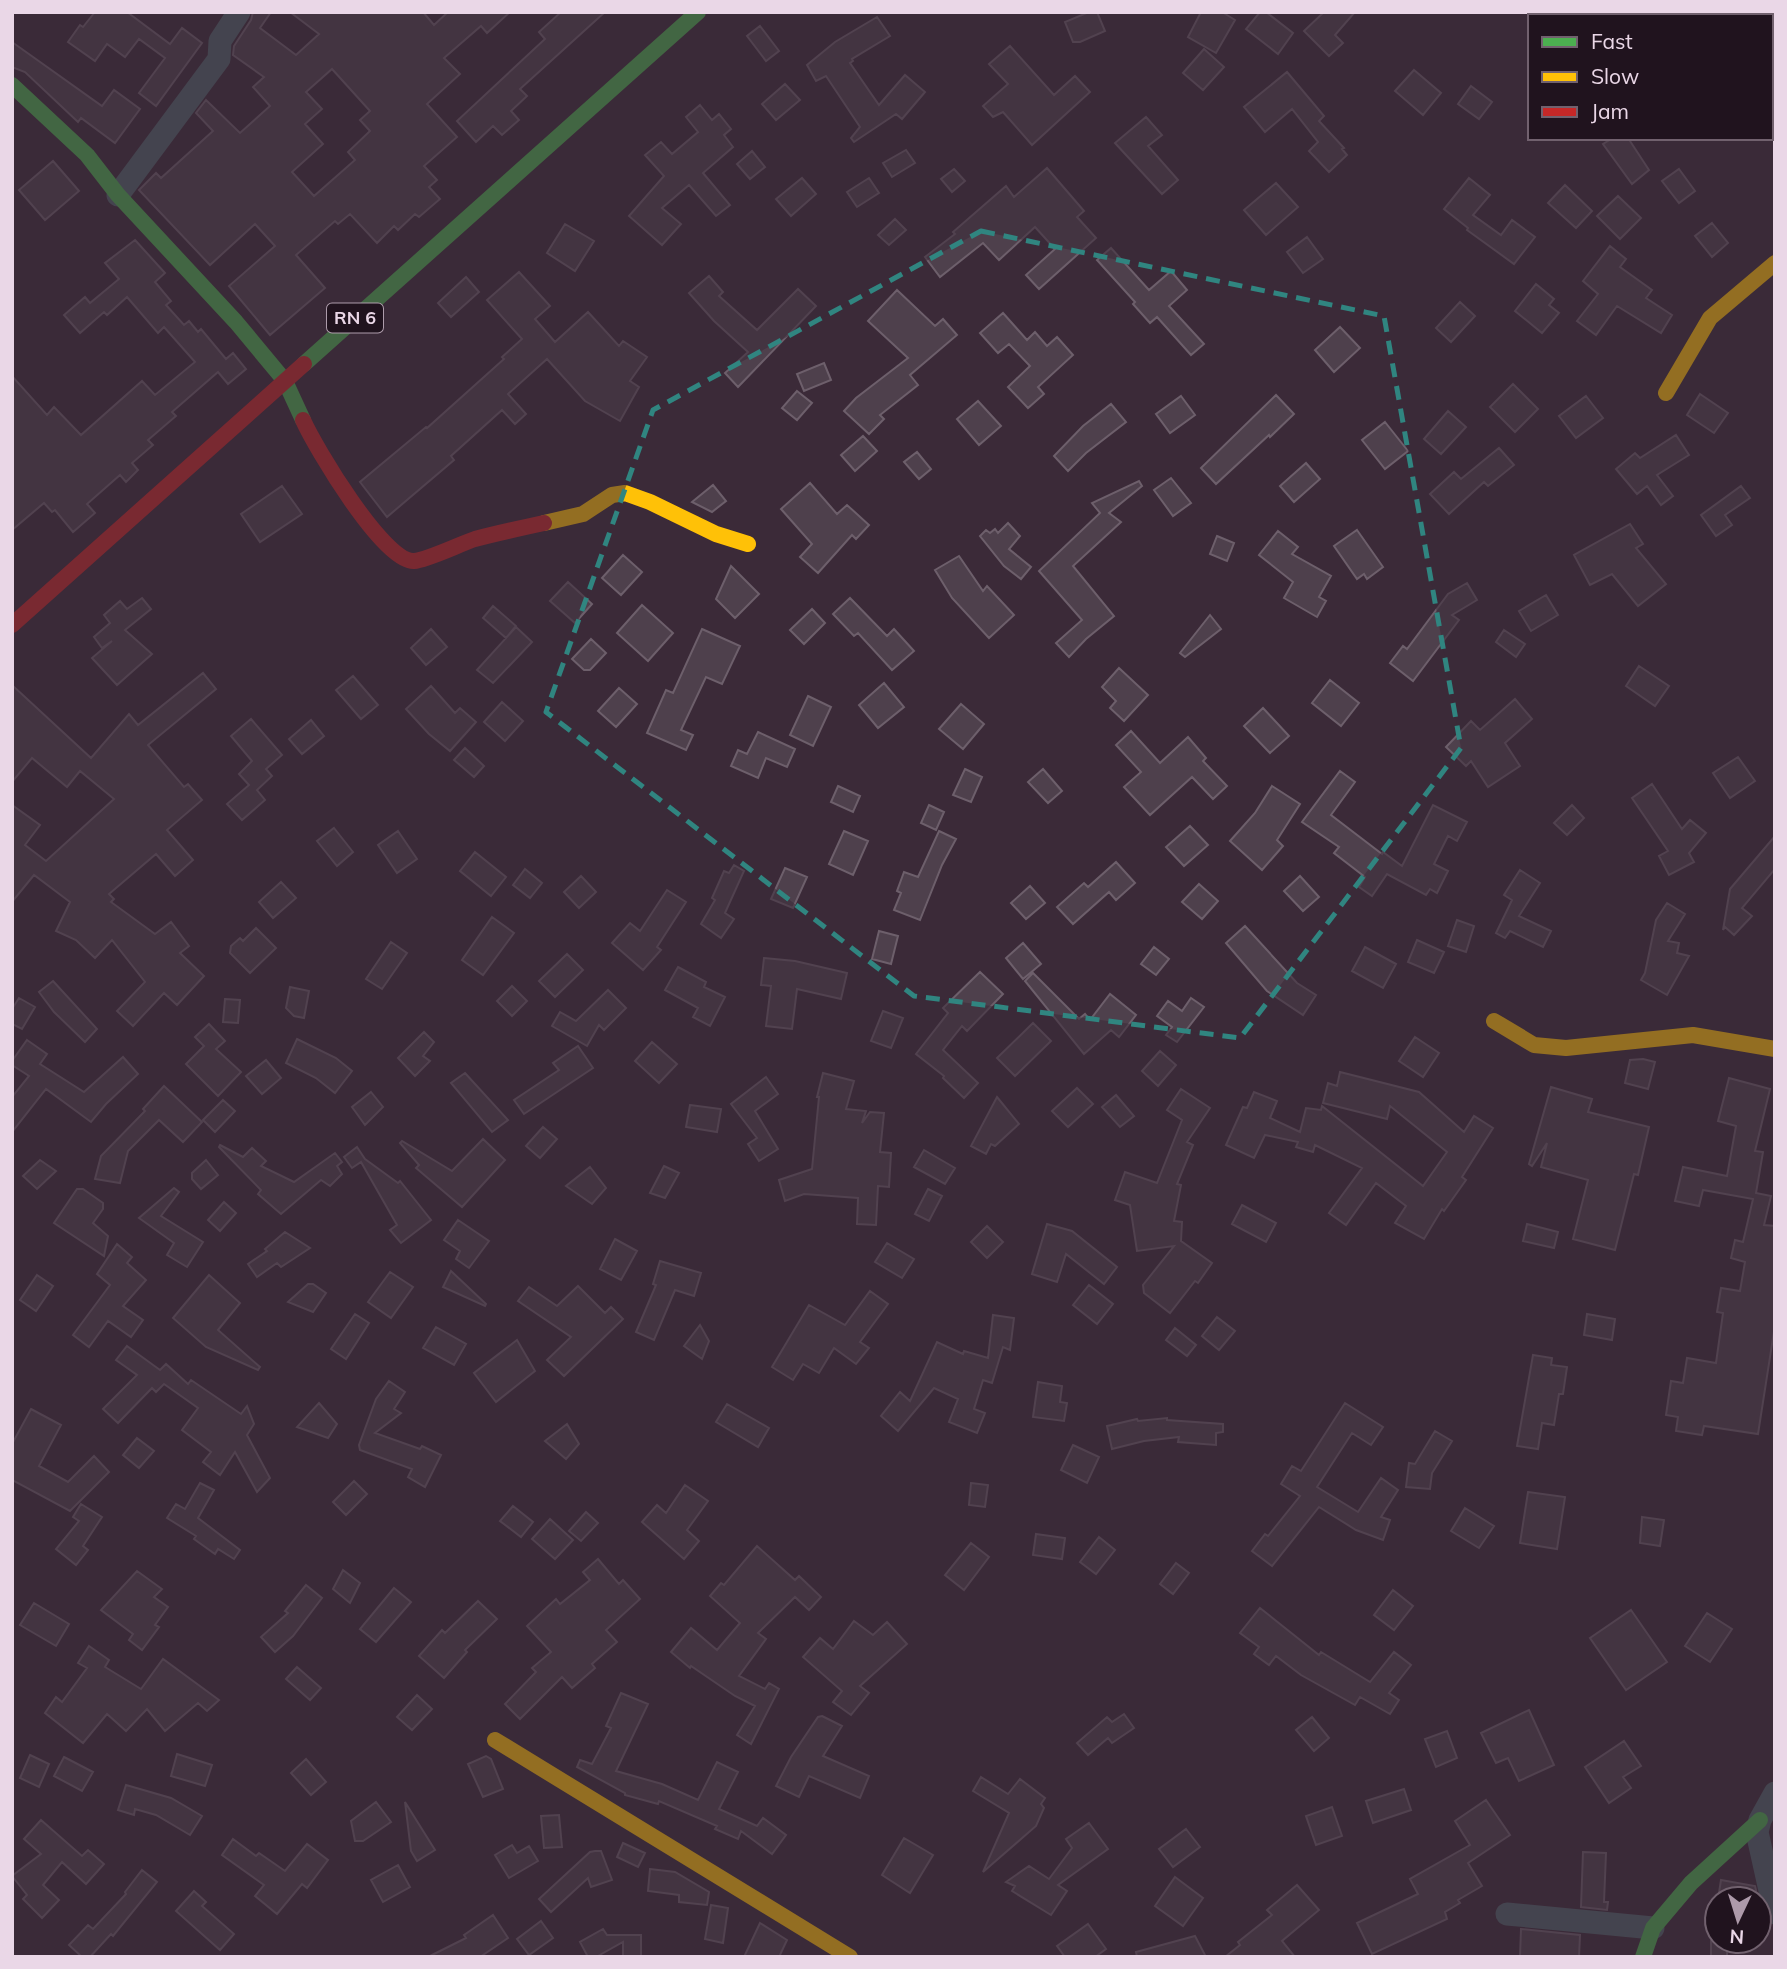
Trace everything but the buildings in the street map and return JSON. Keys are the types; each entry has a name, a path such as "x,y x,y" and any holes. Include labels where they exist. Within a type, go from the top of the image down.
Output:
{"street":[{"path":"118,195 219,59 220,41 239,12"},
{"name":"RN 6","path":"12,625 698,12"},
{"path":"12,85 87,155 118,195 236,322 285,381 310,435 340,486 371,526 402,558 414,561 476,539 583,513 596,508 608,497 623,493 652,503 717,534 748,544"},
{"path":"1666,393 1710,318 1775,263"},
{"path":"1494,1021 1534,1045 1566,1048 1693,1035 1775,1049"},
{"path":"495,1740 850,1957"},
{"path":"1775,1793 1760,1820 1757,1832 1775,1913"},
{"path":"1643,1957 1653,1928 1691,1883 1760,1820"},
{"path":"1507,1914 1653,1928"}],"highlighted area":[{"path":"981,231 1384,316 1461,748 1240,1038 914,996 546,712 653,410"}],"traffic: fast":[{"path":"304,364 698,12"},
{"path":"12,85 87,155 118,195 236,322 285,381 303,420"},
{"path":"1643,1957 1653,1928 1691,1883 1760,1820"}],"traffic: slow":[{"path":"1666,393 1710,318 1775,263"},
{"path":"544,523 583,514 612,495 625,493 716,534 748,544"},
{"path":"1494,1021 1534,1045 1566,1048 1693,1035 1775,1049"},
{"path":"495,1740 850,1957"}],"traffic: jam":[{"path":"12,625 304,364"},
{"path":"303,420 321,454 352,501 386,544 401,557 420,560 475,539 544,523"}]}
